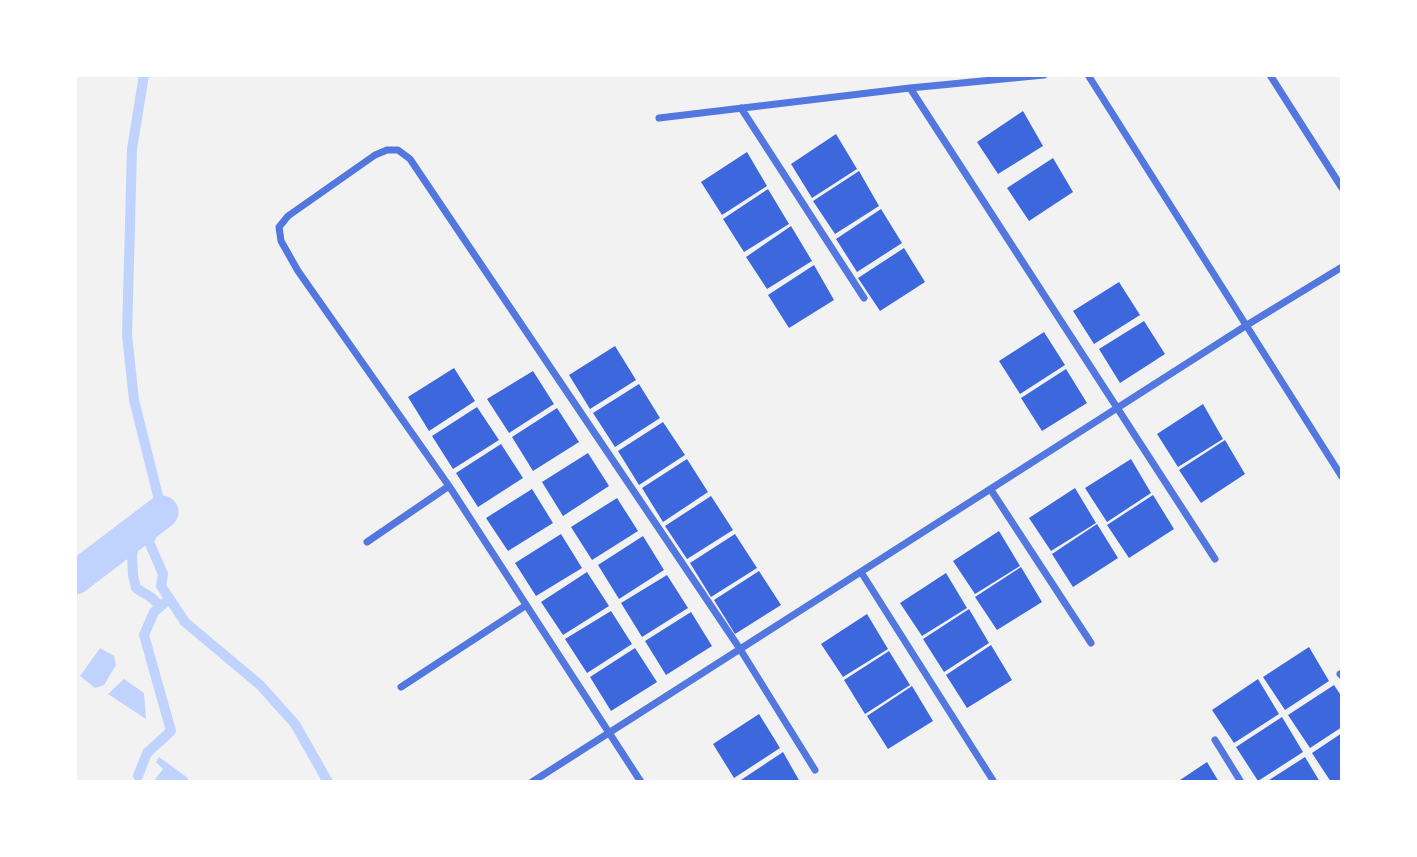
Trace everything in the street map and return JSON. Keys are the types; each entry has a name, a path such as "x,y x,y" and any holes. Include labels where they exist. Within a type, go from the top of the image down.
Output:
{"street":[{"path":"659,118 1044,75"},
{"path":"1088,75 1342,477"},
{"path":"1270,75 1342,188"},
{"path":"910,88 1215,559"},
{"path":"741,108 864,298"},
{"path":"641,782 449,486 288,256 279,234 279,227 288,216 375,155 387,150 398,150 410,159 740,649 814,770"},
{"path":"532,782 1342,267"},
{"path":"367,542 449,486"},
{"path":"991,490 1091,643"},
{"path":"861,572 993,782"},
{"path":"401,687 525,606"},
{"path":"1215,740 1241,782"}],"water":[{"path":"100,648 114,656 116,665 104,685 95,688 80,676"},
{"path":"124,679 144,693 146,719 108,694"},
{"path":"159,757 188,778 186,782 153,782 163,769 156,762"}],"building":[{"path":"1023,111 1043,146 998,174 977,142"},
{"path":"836,134 857,169 812,198 791,164"},
{"path":"747,152 767,186 722,215 701,182"},
{"path":"1053,158 1073,192 1029,221 1007,188"},
{"path":"859,171 879,206 835,234 813,201"},
{"path":"768,189 789,224 744,252 723,219"},
{"path":"881,209 902,243 857,272 836,239"},
{"path":"791,226 812,261 767,289 746,257"},
{"path":"904,248 925,282 880,311 858,278"},
{"path":"814,265 834,300 789,328 768,295"},
{"path":"1119,282 1140,315 1094,344 1073,311"},
{"path":"1144,321 1165,354 1120,383 1099,349"},
{"path":"1044,332 1065,365 1020,394 999,361"},
{"path":"615,346 636,380 590,409 569,375"},
{"path":"454,368 475,401 429,431 408,397"},
{"path":"1066,369 1087,403 1042,431 1021,398"},
{"path":"533,371 554,404 509,433 487,399"},
{"path":"639,384 660,418 615,447 593,413"},
{"path":"1203,404 1223,439 1178,467 1157,434"},
{"path":"477,407 499,440 453,469 432,436"},
{"path":"557,408 579,442 533,471 512,437"},
{"path":"663,422 685,455 639,485 618,451"},
{"path":"1225,440 1245,474 1201,503 1179,470"},
{"path":"501,444 523,478 478,507 456,473"},
{"path":"588,453 609,486 563,516 542,482"},
{"path":"687,459 708,492 663,522 642,488"},
{"path":"1131,459 1151,493 1107,522 1085,488"},
{"path":"1075,488 1096,523 1051,551 1029,518"},
{"path":"532,489 553,523 508,551 486,518"},
{"path":"1153,495 1174,529 1129,558 1107,525"},
{"path":"711,496 733,530 687,559 665,526"},
{"path":"617,498 638,531 592,560 571,527"},
{"path":"1097,524 1118,558 1073,587 1052,554"},
{"path":"999,531 1020,566 975,594 953,561"},
{"path":"561,534 582,568 536,596 515,563"},
{"path":"735,534 757,568 711,597 690,563"},
{"path":"643,536 664,570 619,599 598,565"},
{"path":"1021,567 1042,602 997,630 975,597"},
{"path":"759,571 781,605 735,634 714,600"},
{"path":"587,572 609,606 563,635 541,602"},
{"path":"946,573 967,608 922,636 900,603"},
{"path":"667,575 688,608 642,637 621,603"},
{"path":"969,609 989,643 944,672 923,639"},
{"path":"611,611 632,644 587,673 565,639"},
{"path":"691,612 712,646 666,675 645,641"},
{"path":"867,614 888,649 843,677 821,644"},
{"path":"991,645 1012,680 967,708 946,675"},
{"path":"1309,647 1329,681 1285,710 1263,677"},
{"path":"635,648 657,682 611,711 590,677"},
{"path":"889,651 910,685 865,714 844,680"},
{"path":"1258,679 1279,714 1234,743 1212,710"},
{"path":"1334,685 1342,697 1342,727 1310,748 1288,715"},
{"path":"912,686 933,721 888,749 867,716"},
{"path":"759,714 780,748 734,778 713,744"},
{"path":"1282,717 1303,752 1258,781 1236,747"},
{"path":"1342,733 1342,781 1331,782 1312,753"},
{"path":"783,752 800,782 738,782"},
{"path":"1305,757 1320,782 1266,782"},
{"path":"1207,762 1219,782 1177,782"}],"waterway":[{"path":"144,75 132,149 127,335 134,400 162,512 149,542 163,574 161,586 185,622 260,685 295,724 328,782"},
{"path":"75,578 162,512"},
{"path":"137,532 132,555 136,588 160,606"},
{"path":"138,776 147,753 171,731 144,635 154,612 168,600"}]}
